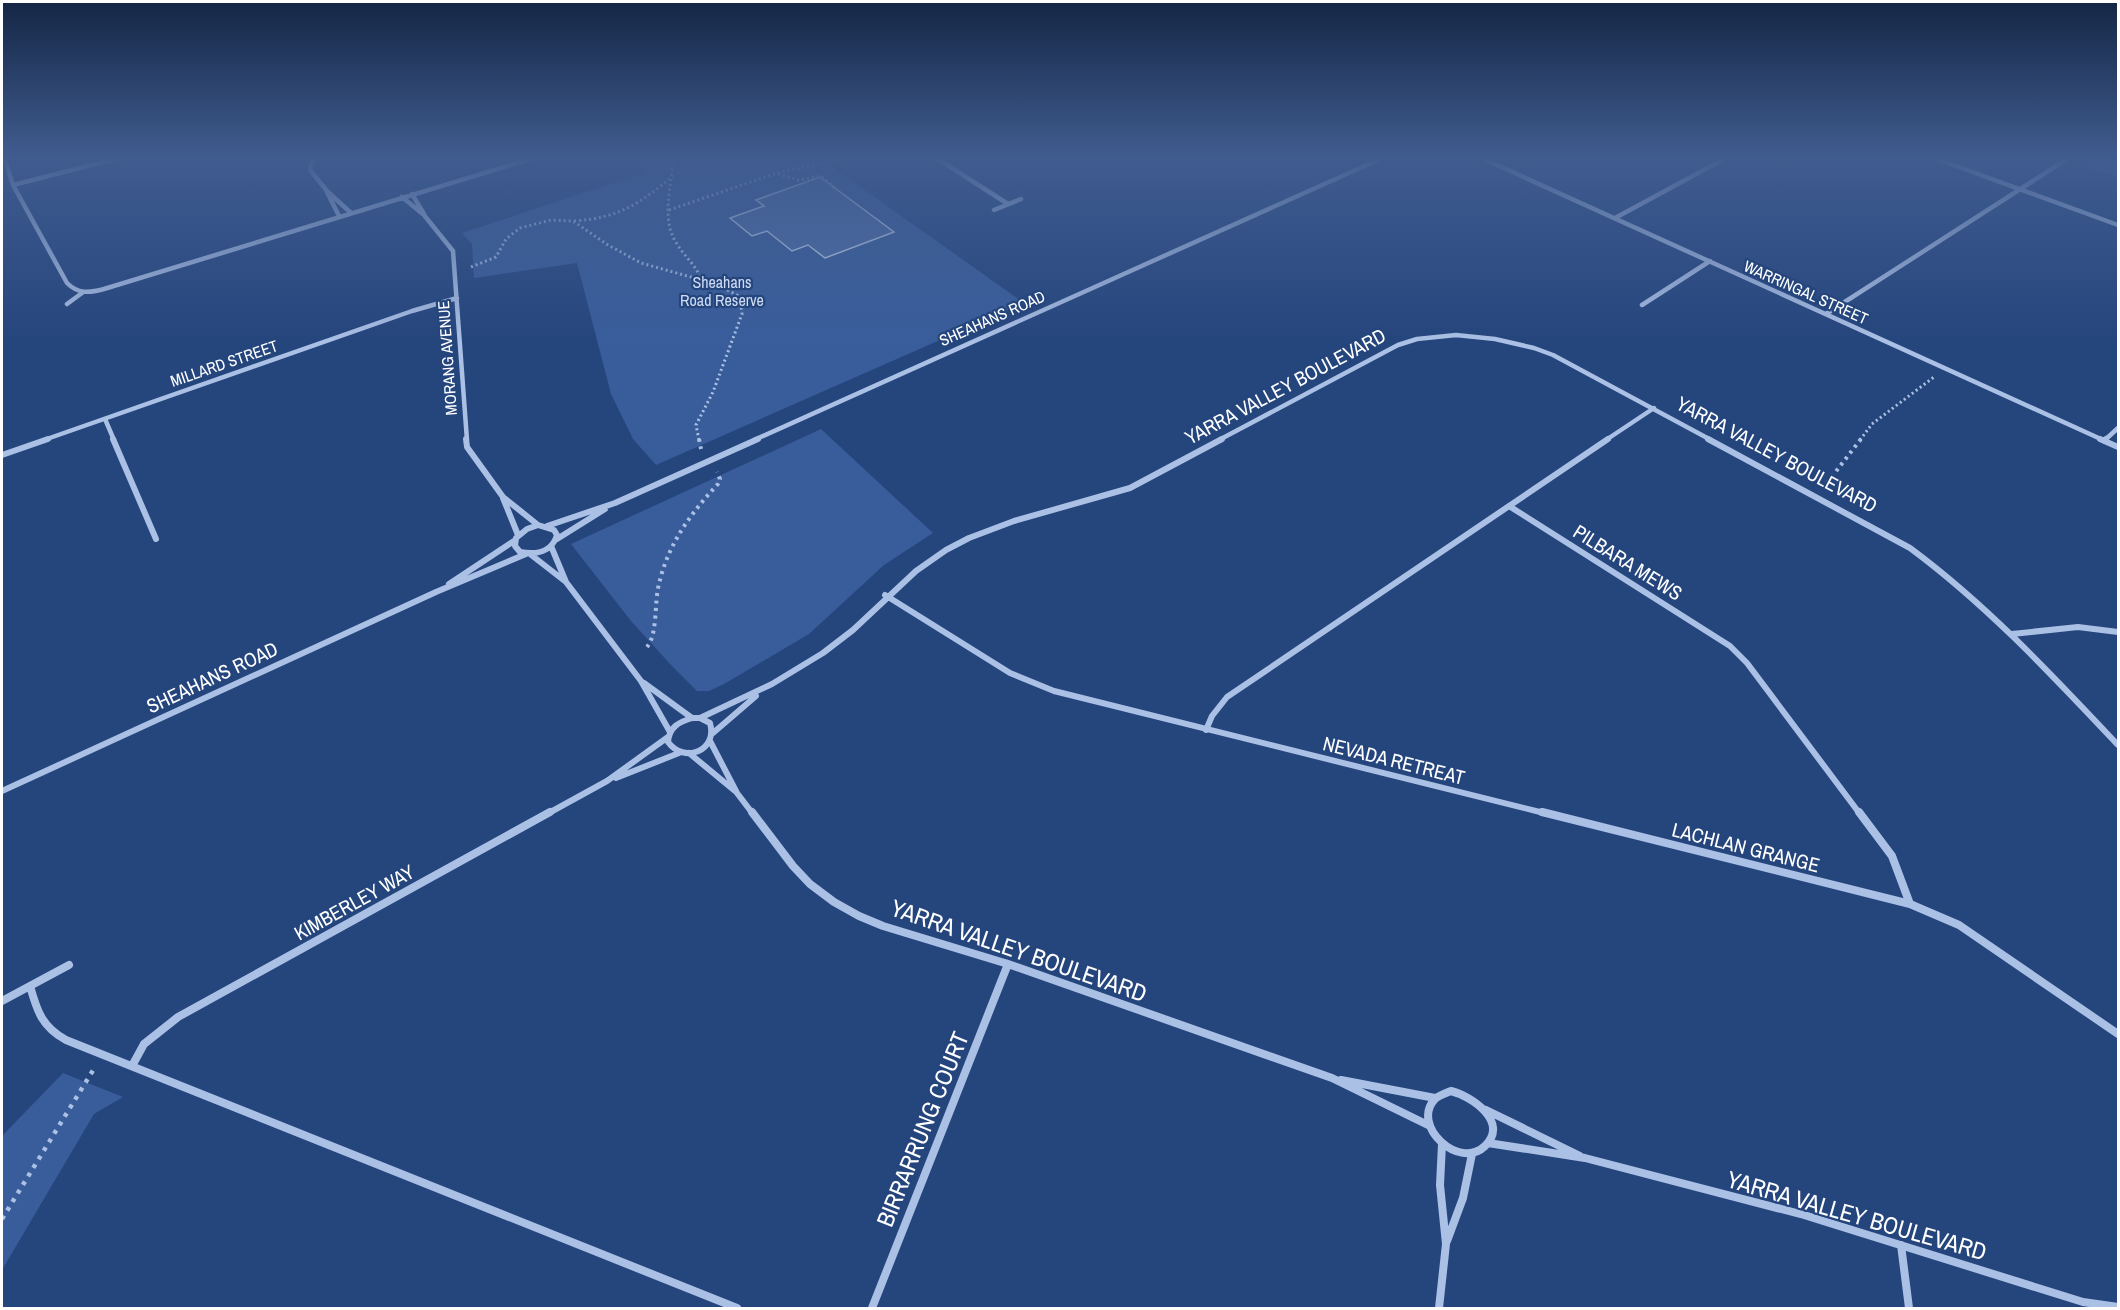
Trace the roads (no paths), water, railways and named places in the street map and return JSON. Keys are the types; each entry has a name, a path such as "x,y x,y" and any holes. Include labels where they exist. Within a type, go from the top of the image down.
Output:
{"street":[{"path":"32,220 67,283 75,292 82,293 117,285 326,220"},
{"name":"MORANG AVENUE","path":"428,220 453,251 466,447 502,497 538,525"},
{"name":"SHEAHANS ROAD","path":"547,526 615,502 1244,220"},
{"name":"WARRINGAL STREET","path":"1620,220 2118,447"},
{"path":"1826,314 1972,220"},
{"path":"1642,305 1710,261"},
{"path":"67,304 82,293"},
{"name":"MILLARD STREET","path":"2,455 412,310 457,298"},
{"name":"YARRA VALLEY BOULEVARD","path":"700,718 763,689 840,639 910,573 964,540 1010,521 1098,500 1130,488 1384,351 1411,340 1470,335 1515,342 1553,355 1911,548 1963,587 2012,634 2118,745"},
{"path":"1206,730 1212,716 1227,697 1654,408"},
{"path":"105,419 156,539"},
{"path":"2104,441 2118,428"},
{"name":"MORANG AVENUE","path":"502,497 516,538"},
{"name":"SHEAHANS ROAD","path":"557,539 615,502"},
{"name":"PILBARA MEWS","path":"1509,506 1730,646 1747,663 1892,856 1910,904"},
{"path":"528,554 542,552 551,546 557,539 556,531 547,526 538,525 527,529 516,538 516,549 528,554 566,582"},
{"name":"SHEAHANS ROAD","path":"436,592 516,538"},
{"path":"551,546 566,582 641,681 668,734 670,747 680,753 702,749 710,741 713,733 710,723 700,718 692,718 679,723 668,734"},
{"name":"SHEAHANS ROAD","path":"2,791 436,592 528,554"},
{"name":"NEVADA RETREAT","path":"885,595 991,662 1030,682 1081,699 1575,822"},
{"path":"2012,634 2068,625 2084,625 2118,632"},
{"path":"641,681 692,718"},
{"name":"YARRA VALLEY BOULEVARD","path":"713,733 763,689"},
{"name":"KIMBERLEY WAY","path":"607,781 668,734"},
{"name":"YARRA VALLEY BOULEVARD","path":"710,741 737,793 793,866 810,884 834,902 884,926 1008,964 1332,1078 1430,1126"},
{"name":"KIMBERLEY WAY","path":"132,1066 134,1056 144,1042 178,1017 607,781 680,753"},
{"name":"YARRA VALLEY BOULEVARD","path":"689,753 737,793"},
{"name":"LACHLAN GRANGE","path":"1575,822 1910,904 1959,925 2118,1034"},
{"name":"BIRRARRUNG COURT","path":"872,1308 1008,964"},
{"path":"2,1001 69,965"},
{"path":"30,986 42,1024 49,1031 737,1308"},
{"name":"YARRA VALLEY BOULEVARD","path":"1332,1078 1435,1098"},
{"path":"1451,1091 1461,1092 1478,1102 1485,1110 1491,1127 1488,1143 1472,1154 1462,1154 1442,1144 1430,1126 1428,1115 1430,1105 1435,1098 1451,1091"},
{"name":"YARRA VALLEY BOULEVARD","path":"1485,1110 1586,1158"},
{"name":"YARRA VALLEY BOULEVARD","path":"1488,1143 1586,1158 1804,1215 2083,1302 2118,1307"},
{"path":"1439,1308 1446,1244 1440,1185 1442,1144"},
{"path":"1446,1244 1463,1198 1472,1154"},
{"path":"1901,1245 1909,1308"}],"park label":[{"name":"Sheahans Road Reserve","path":"722,291"}]}
